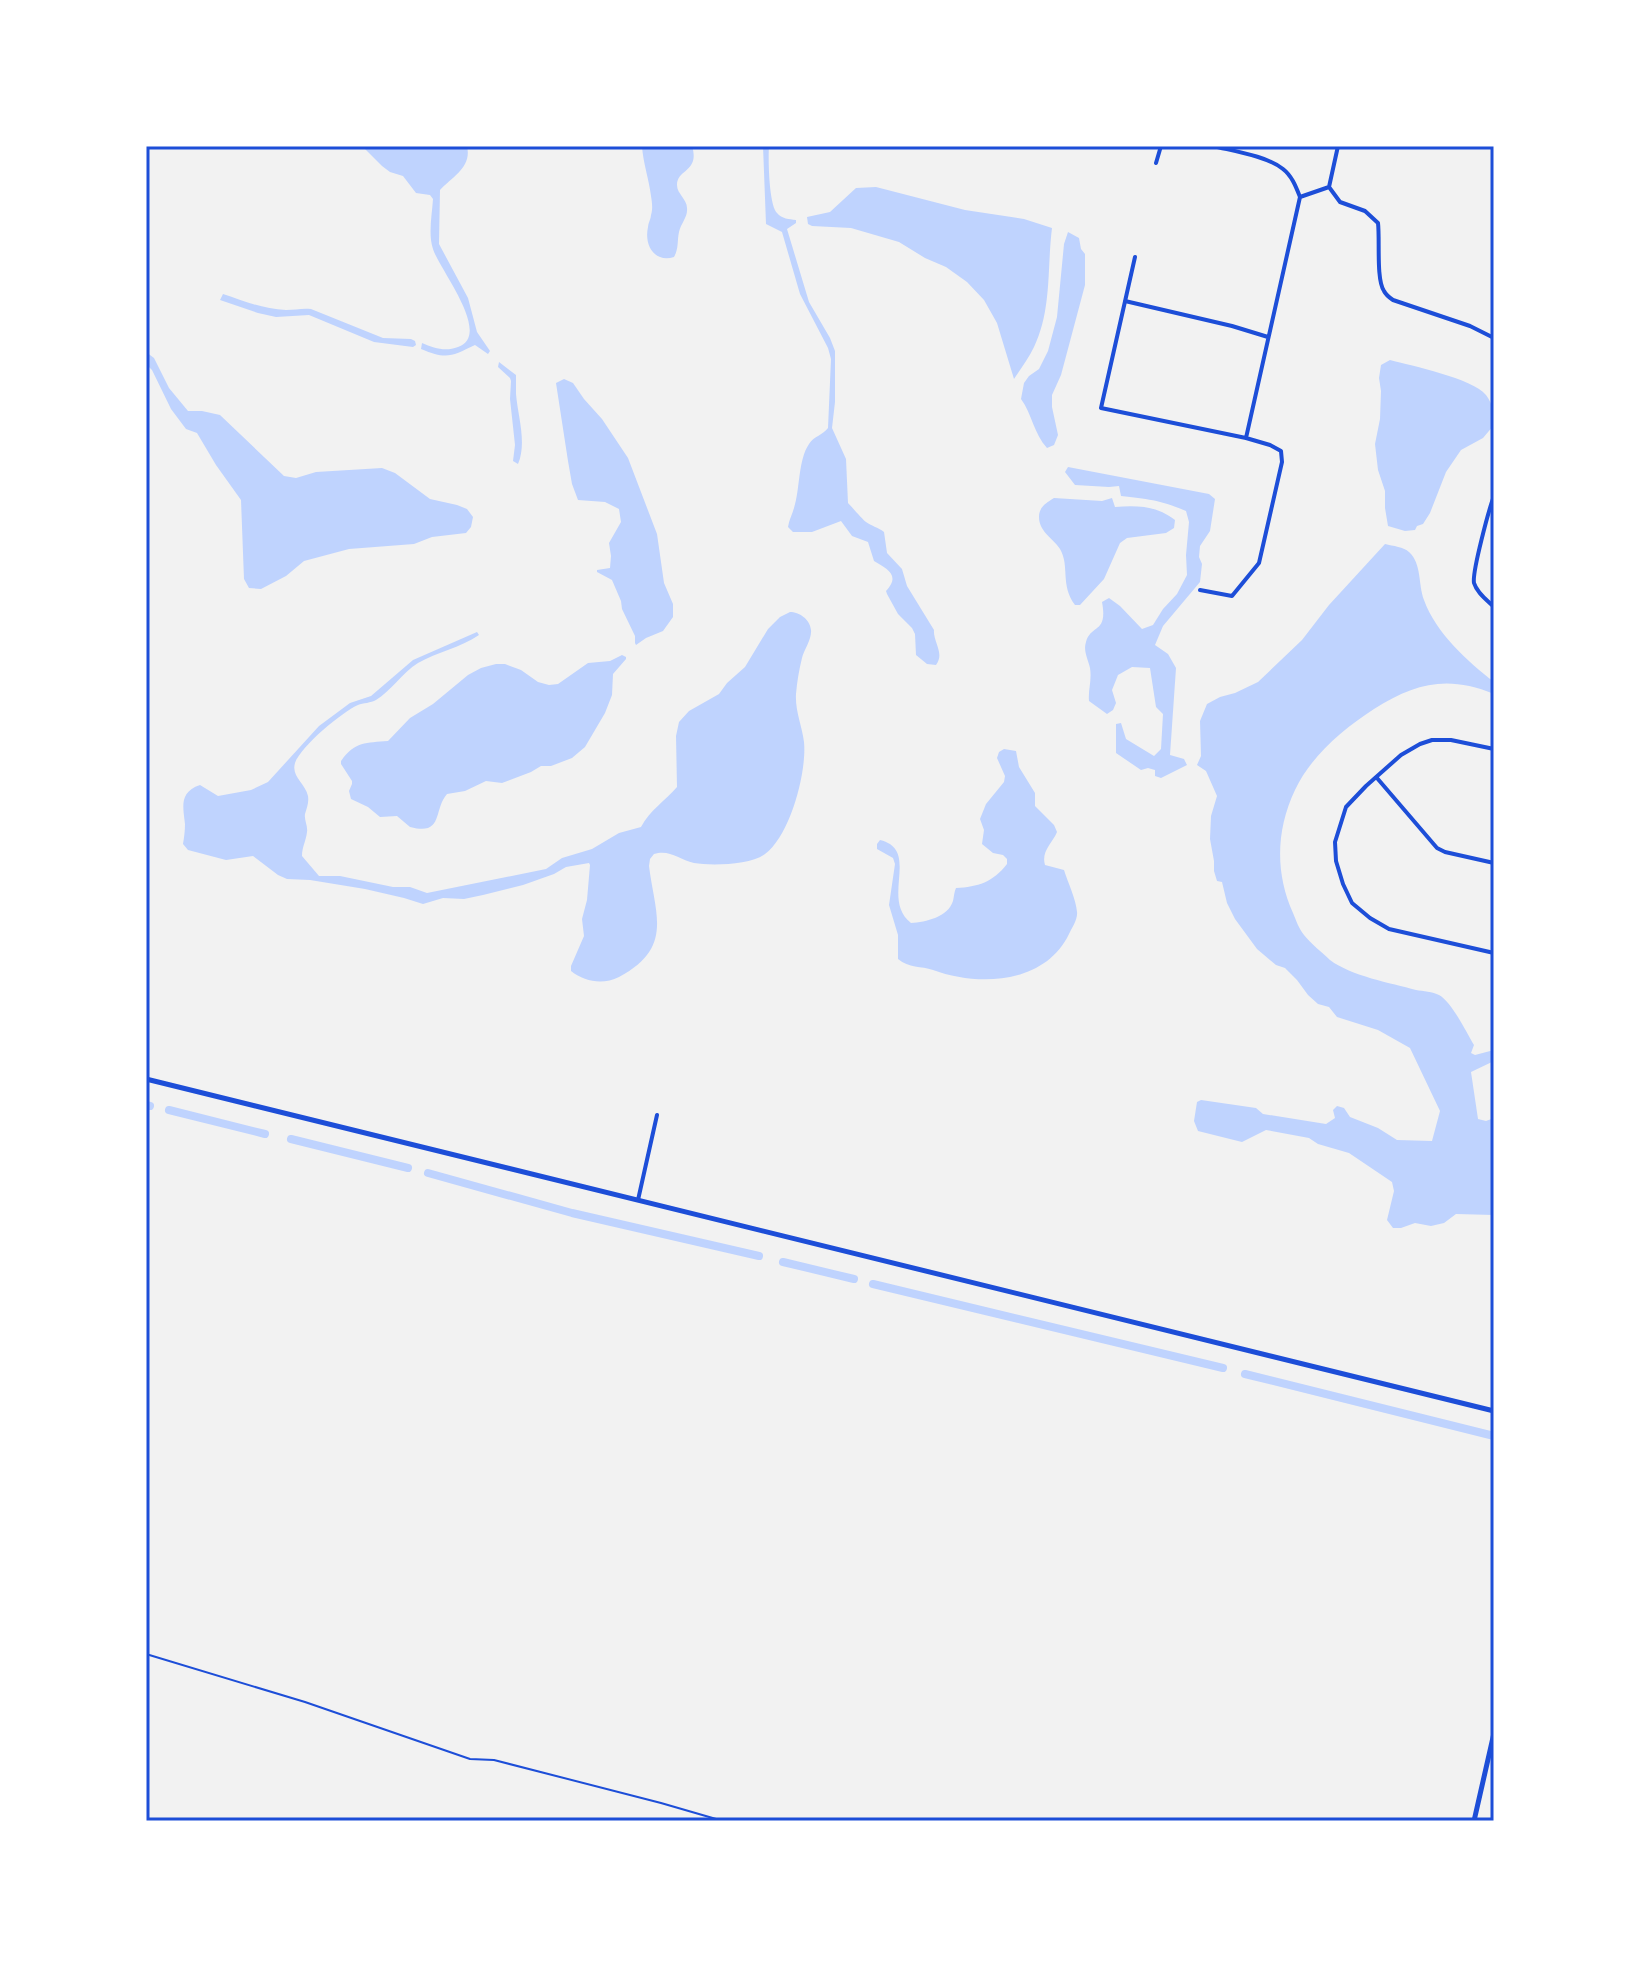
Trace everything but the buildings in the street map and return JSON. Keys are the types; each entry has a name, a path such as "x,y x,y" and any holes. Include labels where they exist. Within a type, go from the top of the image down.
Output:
{"street":[{"path":"1156,163 1161,146"},
{"path":"1213,146 1265,160 1282,168 1293,180 1300,197 1246,438"},
{"path":"1338,146 1329,187 1340,202 1365,211 1378,223 1380,281 1385,293 1393,300 1470,326 1494,338"},
{"path":"1300,197 1329,187"},
{"path":"1135,257 1101,408 1246,438 1281,451 1282,462 1259,563 1232,596 1200,590"},
{"path":"1125,301 1268,337"},
{"path":"1494,496 1474,577 1478,592 1494,607"},
{"path":"1494,749 1451,740 1432,740 1401,755 1346,807 1335,842 1336,861 1343,884 1352,903 1370,918 1389,929 1494,953"},
{"path":"1377,778 1437,848 1494,863"},
{"path":"146,1079 1494,1411"},
{"path":"638,1200 657,1115"},
{"path":"1474,1821 1494,1733"}],"path":[{"path":"146,1654 305,1702 470,1759 494,1760 723,1821"}],"water":[{"path":"362,146 467,146 464,165 440,190 439,244 468,298 477,332 490,351 488,354 475,345 449,355 437,355 421,349 422,343 444,349 458,347 467,340 470,329 461,301 433,249 433,199 430,195 416,193 403,176 390,172"},
{"path":"642,146 692,146 693,161 680,176 677,185 687,211 674,257 656,255 649,246 647,234 652,203"},
{"path":"763,146 769,146 774,208 781,216 796,220 787,229 809,302 835,351 832,428 846,459 848,503 866,522 884,532 887,553 902,569 907,586 934,630 939,652 936,665 927,664 916,655 915,634 898,614 886,591 892,577 874,561 868,542 852,536 841,521 812,532 793,532 788,527 805,451 811,441 828,428 831,359 800,294 782,232 766,224"},
{"path":"876,187 965,210 1024,219 1052,228 1044,318 1034,347 1014,379 997,323 984,300 967,282 899,242 851,228 808,224 807,217 830,212 856,188"},
{"path":"1068,232 1079,238 1085,254 1085,285 1061,375 1052,395 1058,435 1054,445 1047,448 1021,399 1024,383 1039,369 1048,351 1057,317 1064,244"},
{"path":"223,294 269,308 311,309 383,338 411,339 416,345 374,342 309,315 276,317 258,313 220,300"},
{"path":"146,352 154,358 169,388 188,411 220,415 284,476 296,478 316,472 382,468 395,473 430,499 467,509 473,517 471,527 466,533 432,537 414,544 349,549 304,561 286,576 261,589 249,588 244,579 241,500 197,433 186,429 171,409 146,364"},
{"path":"1390,360 1468,383 1486,395 1493,413 1494,425 1483,438 1461,450 1446,472 1430,513 1415,530 1405,531 1388,526 1385,491 1378,470 1375,444 1380,419 1379,378 1381,365"},
{"path":"499,362 516,375 522,439 518,464 513,461 511,381 498,367"},
{"path":"564,379 573,383 628,458 657,534 664,583 673,604 673,617 663,631 636,645 612,580 597,572 610,568 609,543 621,522 619,509 605,502 578,500 572,484 556,383"},
{"path":"1068,467 1209,494 1215,499 1210,531 1200,546 1200,582 1163,626 1155,645 1168,654 1176,668 1170,755 1184,759 1187,765 1161,778 1155,776 1155,770 1141,770 1116,753 1116,724 1121,723 1126,739 1154,756 1161,749 1163,714 1156,707 1150,668 1132,667 1118,675 1112,690 1116,703 1107,714 1089,701 1090,672 1085,645 1088,636 1101,624 1102,602 1109,598 1142,629 1153,625 1177,594 1187,575 1189,522 1186,511 1161,502 1121,496 1119,486 1075,485 1065,472"},
{"path":"1054,498 1102,501 1112,498 1115,507 1139,507 1161,512 1175,520 1174,528 1166,533 1127,538 1120,543 1104,579 1080,605 1075,605 1068,590 1063,555 1040,522 1042,508"},
{"path":"1385,544 1404,549 1413,557 1424,600 1436,624 1463,656 1494,682 1494,694 1462,685 1418,688 1389,700 1351,725 1319,755 1295,790 1284,820 1280,852 1287,898 1301,930 1313,945 1339,966 1360,975 1439,995 1454,1010 1474,1045 1471,1053 1475,1055 1494,1050 1494,1061 1471,1072 1478,1119 1486,1121 1494,1118 1494,1215 1456,1214 1444,1223 1431,1226 1415,1223 1401,1228 1393,1228 1387,1220 1394,1191 1392,1182 1349,1153 1318,1144 1309,1138 1266,1130 1242,1142 1198,1131 1194,1121 1197,1102 1201,1100 1256,1108 1263,1114 1326,1124 1335,1118 1333,1110 1337,1106 1344,1108 1350,1117 1378,1128 1397,1140 1432,1141 1440,1111 1410,1048 1378,1030 1337,1017 1329,1007 1318,1004 1285,968 1276,965 1257,949 1235,919 1222,882 1217,881 1214,871 1210,839 1211,816 1217,796 1206,771 1197,765 1201,756 1200,721 1207,704 1258,682 1302,640 1329,605"},
{"path":"790,612 804,617 811,630 801,662 796,694 804,742 803,770 789,819 774,845 759,858 731,864 701,864 669,854 654,854 649,866 657,915 654,942 636,966 619,977 594,981 571,971 584,936 582,919 587,900 589,863 566,867 523,885 483,895 464,899 443,898 423,904 365,889 287,879 253,856 226,860 188,850 183,844 184,801 193,788 200,785 218,796 251,790 268,782 319,726 350,703 371,696 413,660 477,632 479,635 472,639 418,663 374,701 358,705 342,715 305,748 294,768 308,798 305,816 307,832 302,856 319,876 340,876 393,887 410,887 427,893 546,869 562,858 592,849 619,833 641,827 677,787 676,736 679,722 689,711 719,694 745,667 768,629"},
{"path":"622,655 626,659 613,674 612,695 605,713 585,747 572,758 551,766 541,766 502,783 486,781 465,791 447,794 436,820 428,828 410,827 397,816 380,817 351,799 349,791 352,781 341,764 346,754 362,744 388,741 410,718 481,668 505,664 549,685 558,684 588,663 610,661"},
{"path":"1004,749 1016,751 1019,767 1035,793 1035,806 1057,832 1044,860 1045,865 1064,870 1074,896 1077,915 1069,934 1058,951 1044,963 1028,972 1009,977 970,979 906,964 898,959 898,935 889,905 895,864 893,858 877,849 877,844 880,840 892,845 898,854 899,901 902,913 911,923 941,915 953,901 956,888 978,885 991,879 1007,864 1007,859 982,844 984,830 980,819 986,804 1004,782 1005,776 997,758"}],"waterway":[{"path":"146,1105 150,1106"},
{"path":"169,1110 265,1134"},
{"path":"291,1139 408,1168"},
{"path":"428,1173 572,1213 759,1256"},
{"path":"783,1262 854,1279"},
{"path":"873,1284 1223,1368"},
{"path":"1245,1374 1494,1436"}]}
